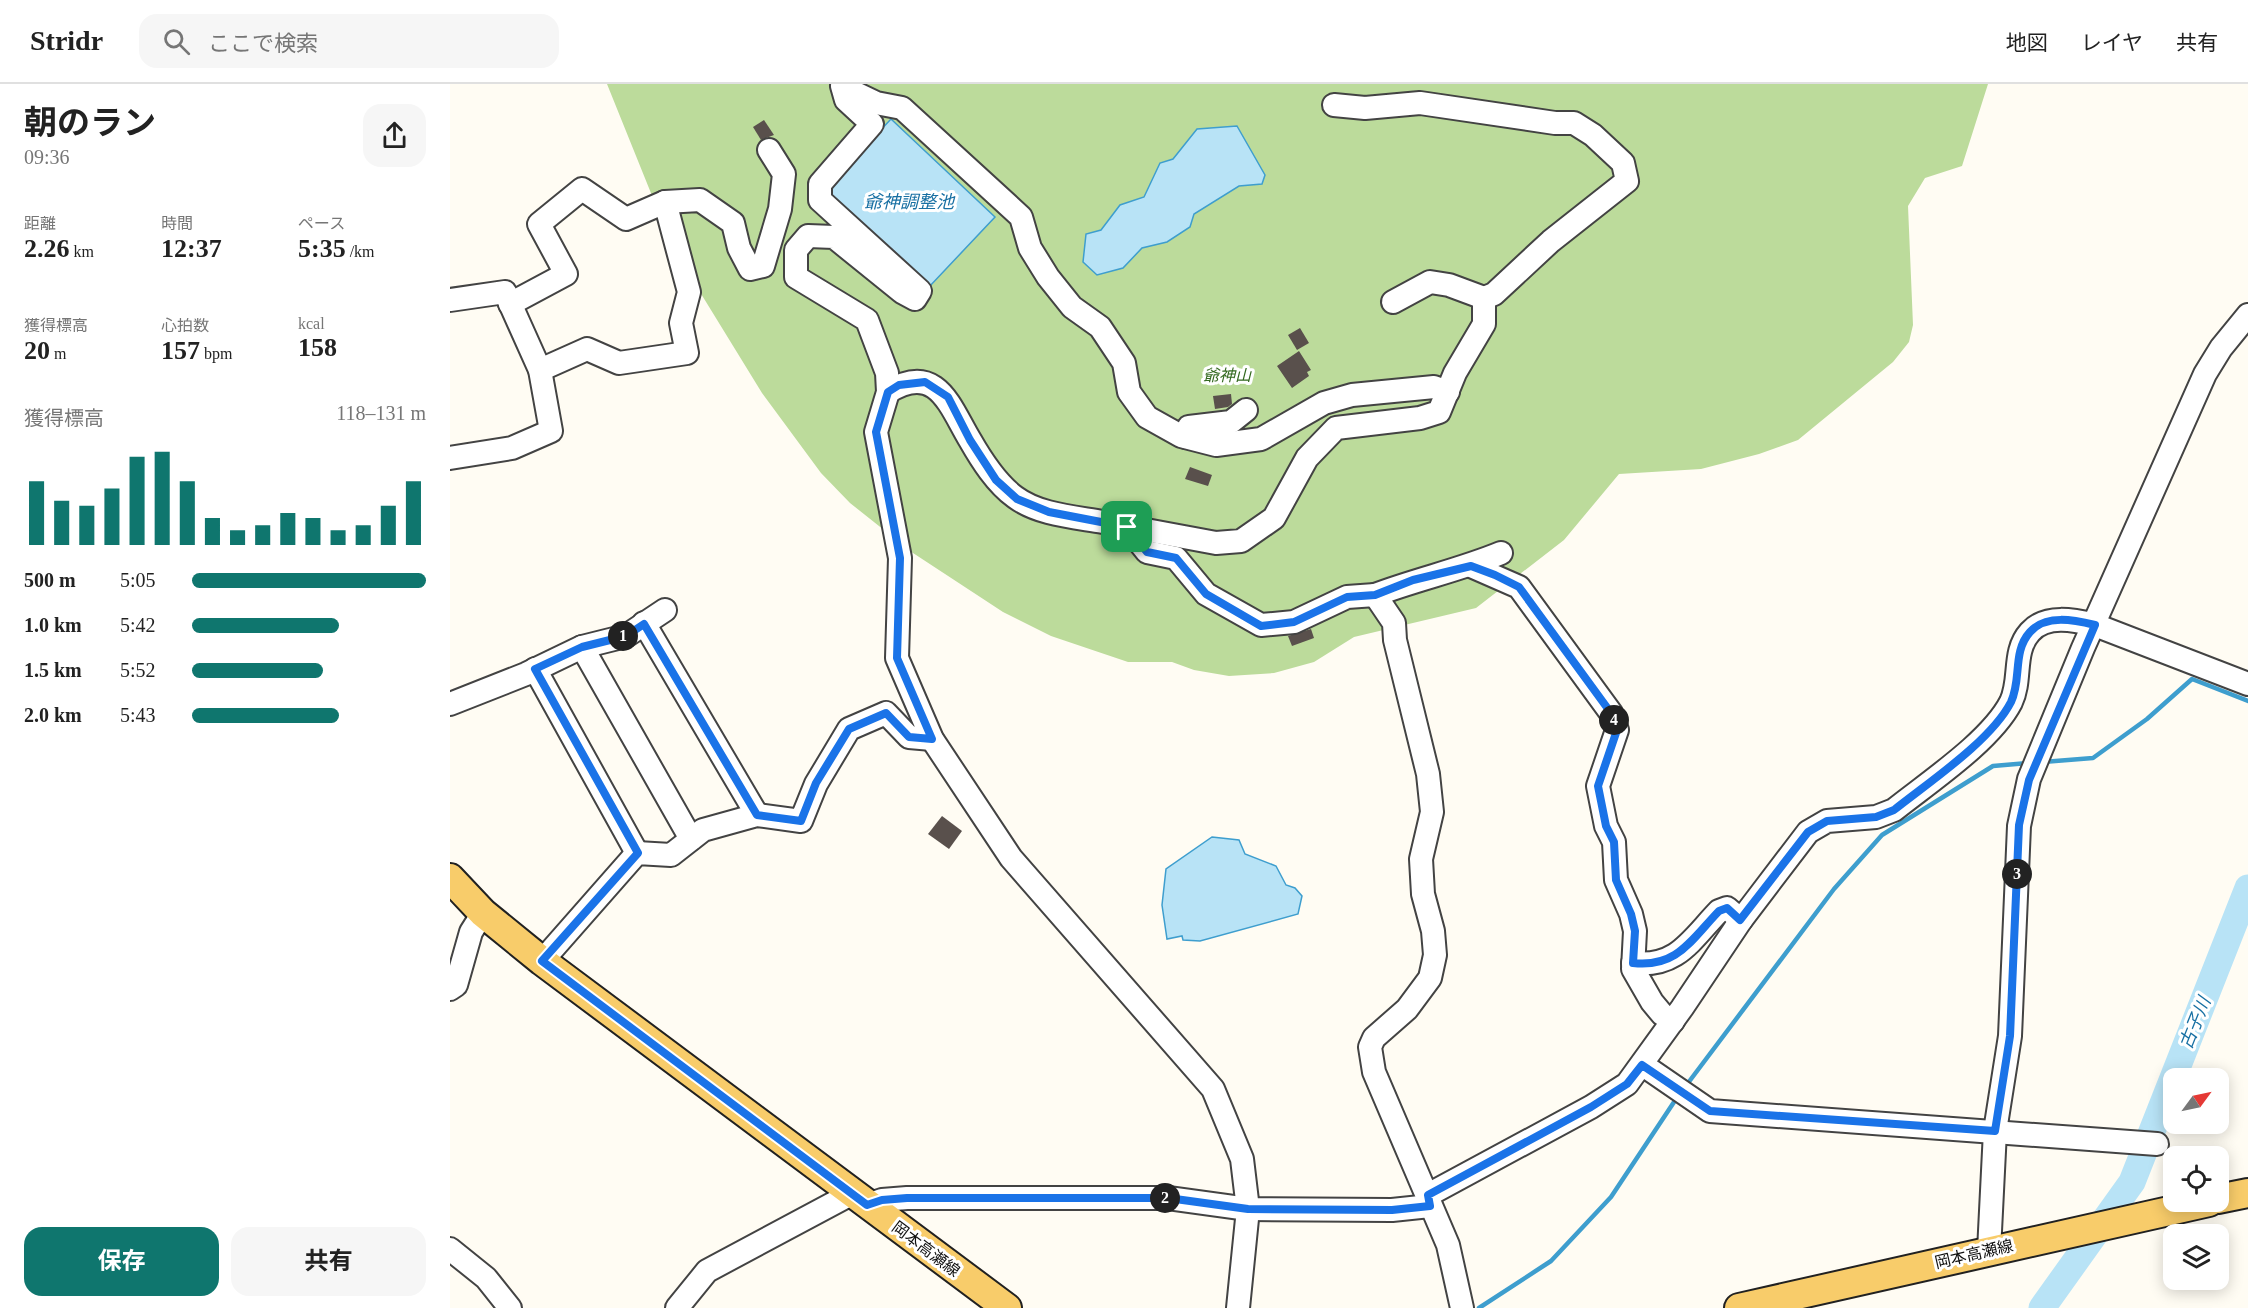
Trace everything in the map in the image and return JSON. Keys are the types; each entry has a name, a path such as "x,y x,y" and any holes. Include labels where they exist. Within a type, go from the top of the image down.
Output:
{"main road":[{"name":"岡本高瀬線","path":"450,878 483,914 542,961 859,1200 1007,1308"},
{"path":"2229,1197 2248,1193"},
{"name":"岡本高瀬線","path":"1739,1308 2164,1212"}],"street":[{"path":"842,85 846,100 873,124 820,184 820,200 920,291 915,299 902,292 834,237 808,236 796,250 796,277 867,320 887,373 888,392 876,432 900,558 897,658 932,739 1011,858 1213,1089 1242,1159 1248,1209 1238,1308"},
{"path":"842,85 876,103 902,108 1021,217 1030,248 1048,277 1072,308 1100,327 1124,363 1129,392 1147,417 1186,437 1216,445 1261,439 1324,403 1352,395 1434,387 1448,392"},
{"path":"1334,105 1365,108 1420,103 1555,123 1574,123 1593,135 1623,164 1627,181 1551,241 1494,294 1484,298 1449,285 1430,282 1392,302"},
{"path":"510,304 566,274 539,224 582,189 626,219 665,202 700,200 733,223 739,248 750,269 763,266 780,208 784,174 770,150"},
{"path":"540,370 587,349 619,363 687,352 681,323 689,292 665,202"},
{"path":"450,300 506,292 540,370 551,431 512,448 450,458"},
{"path":"888,392 899,385 925,382 948,397 970,440 996,480 1017,499 1049,512 1127,527 1216,543 1241,541 1274,518 1307,458 1336,428 1434,415 1439,412 1455,373 1484,324 1484,298"},
{"path":"1989,1251 1995,1131 2010,1036 2019,825 2029,780 2205,374 2221,348 2248,315"},
{"path":"1186,437 1190,427 1231,422 1246,410"},
{"path":"1127,527 1147,552 1176,558 1206,594 1261,626 1294,622 1347,597 1375,595 1413,580 1471,566 1501,553"},
{"path":"1471,566 1519,587 1611,713 1617,730 1598,786 1606,826 1614,842 1616,880 1631,914 1635,931 1633,969 1652,1002 1662,1014 1673,1021"},
{"path":"1375,595 1394,623 1395,640 1428,774 1432,812 1421,859 1423,894 1433,931 1435,955 1430,978 1407,1009 1374,1038 1370,1047 1374,1072 1448,1245 1462,1308"},
{"path":"450,704 582,647 626,636 665,610"},
{"path":"678,1308 707,1271 859,1200 1168,1198 1248,1209 1392,1210 1429,1200 1627,1084 1673,1021 1740,920 1808,832 1827,821 1876,817 1894,810 1988,732 2012,699 2019,651 2031,631 2046,622 2070,619 2095,625 2248,684"},
{"path":"644,624 757,815"},
{"path":"582,647 692,839"},
{"path":"535,669 638,853"},
{"path":"638,853 671,855 703,830 757,815 801,821 816,783 849,729 886,713 909,737 932,739"},
{"path":"542,961 638,853"},
{"path":"1633,963 1648,964 1666,961 1719,911 1727,908 1740,920"},
{"path":"450,989 456,985 471,932 483,914"},
{"path":"1642,1065 1710,1111 2157,1144"},
{"path":"450,1249 486,1278 510,1308"}],"green space":[{"name":"爺神山","path":"607,84 1988,84 1962,166 1925,178 1908,206 1913,325 1909,342 1893,362 1798,440 1759,454 1701,469 1619,474 1564,540 1476,608 1354,637 1314,662 1274,673 1229,676 1194,670 1172,662 1128,662 1051,636 1003,612 913,553 850,503 821,473 762,393 695,284 659,213"}],"water":[{"name":"爺神調整池","path":"891,119 995,217 929,287 825,189"},
{"path":"1237,126 1265,175 1262,184 1239,186 1194,214 1190,227 1167,242 1142,248 1123,268 1097,275 1083,262 1086,234 1101,230 1120,205 1144,197 1160,163 1173,159 1197,129"},
{"path":"1212,837 1239,840 1245,854 1276,866 1286,885 1295,888 1302,896 1298,914 1200,941 1183,940 1182,936 1167,939 1162,905 1166,869"}],"building":[{"path":"764,120 774,135 761,140 753,127"},
{"path":"1300,328 1309,343 1297,350 1288,335"},
{"path":"1299,351 1311,370 1307,372 1309,376 1292,388 1277,366"},
{"path":"1231,394 1232,404 1215,409 1213,396"},
{"path":"1190,467 1212,475 1208,486 1185,479"},
{"path":"1311,629 1314,638 1292,646 1288,636"},
{"path":"942,816 962,831 949,849 928,834"}],"waterway":[{"path":"2043,762 2093,758 2147,719 2192,679 2248,701"},
{"path":"1685,1087 1834,889 1882,835 1993,766 2028,763"},
{"name":"古子川","path":"2042,1308 2132,1182 2248,888"},
{"path":"1479,1308 1551,1261 1611,1197 1678,1096"}],"route":[{"path":"925,382 948,397 970,440 996,480 1017,499 1049,512 1127,527 1147,552 1176,558 1206,594 1261,626 1294,622 1347,597 1375,595 1413,580 1471,566 1519,587 1544,625 1611,713 1617,730 1598,786 1606,826 1614,842 1613,862 1616,880 1631,914 1635,931 1633,963 1648,964 1666,961 1678,953 1719,911 1727,908 1740,920 1808,832 1827,821 1876,817 1894,810 1988,732 2002,716 2012,699 2019,651 2031,631 2046,622 2070,619 2095,625 2029,780 2019,825 2010,1036 1995,1131 1710,1111 1642,1065 1627,1084 1591,1107 1428,1195 1430,1206 1392,1210 1248,1209 1168,1198 1098,1197 907,1198 882,1200 867,1205 542,961 638,853 535,669 582,647 626,636 644,624 757,815 801,821 816,783 849,729 886,713 909,737 932,739 897,658 900,558 876,432 888,392 899,385 925,382"}]}
